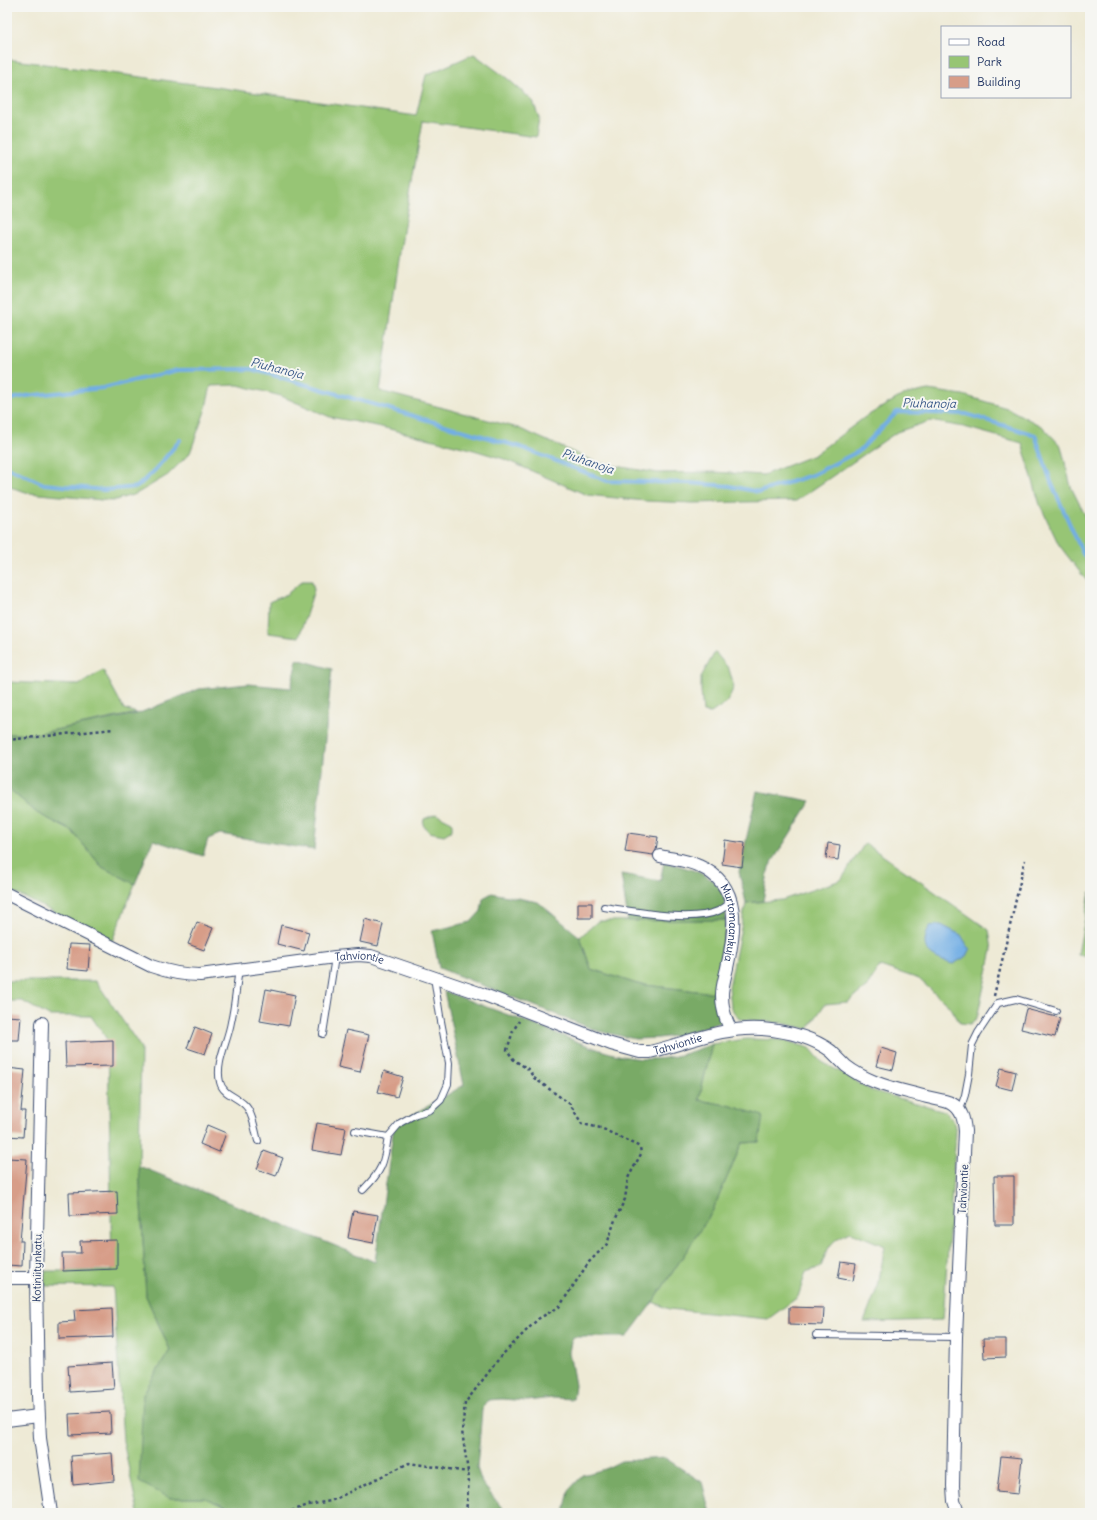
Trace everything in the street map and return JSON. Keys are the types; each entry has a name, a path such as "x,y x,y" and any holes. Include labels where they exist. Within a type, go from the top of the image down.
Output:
{"street":[{"name":"Murtomaankuja","path":"660,856 699,866 714,876 725,887 732,902 734,917 732,943 722,994 724,1018 731,1030"},
{"name":"Tahviontie","path":"7,894 167,972 183,975 200,975 358,954 372,956 525,1010 587,1036 640,1052 650,1052 731,1030 762,1029 800,1036 816,1042 831,1051 846,1066 860,1075 896,1090 951,1103 960,1110 964,1121 965,1131 956,1337 953,1486 954,1501 958,1513"},
{"name":"Kotiniitynkatu","path":"42,1023 36,1278 38,1416 51,1513"},
{"path":"7,1278 36,1278"},
{"path":"7,1420 38,1416"}],"lane":[{"path":"604,907 660,915 702,915 718,911 732,902"},
{"path":"323,1034 335,957"},
{"path":"239,970 231,1022 219,1070 220,1083 224,1092 238,1098 248,1108 258,1142"},
{"path":"363,1190 376,1177 385,1159 388,1137 400,1123 416,1114 430,1110 441,1100 448,1084 449,1063 434,977"},
{"path":"960,1110 968,1081 972,1045 978,1033 998,1003 1016,999 1056,1011"},
{"path":"355,1131 388,1137"},
{"path":"816,1334 956,1337"}],"path":[{"path":"7,740 114,728"},
{"path":"998,1003 994,996 1025,860"},
{"path":"466,1513 468,1472 462,1431 465,1403 501,1356 538,1319 559,1307 589,1262 607,1244 615,1220 626,1199 628,1178 641,1154 640,1147 601,1128 582,1124 570,1104 534,1078 528,1068 514,1060 507,1050 514,1031 525,1010"},
{"path":"286,1513 308,1505 331,1501 410,1463 468,1472"}],"green space":[{"path":"474,54 508,79 533,101 539,118 536,137 423,121 404,225 380,391 518,428 598,463 658,473 713,472 763,475 814,455 865,417 903,395 928,390 963,395 1007,408 1043,427 1061,446 1071,487 1090,525 1090,585 1059,545 1040,505 1022,443 964,427 930,421 897,432 796,501 692,503 645,501 587,495 504,459 467,448 377,426 330,417 281,396 238,385 211,386 205,411 190,453 168,475 136,494 112,501 29,493 7,486 7,59 416,116 426,75"},
{"path":"302,581 312,581 314,590 299,637 268,633 269,602 287,594"},
{"path":"715,652 729,669 734,687 727,702 711,713 703,712 701,677"},
{"path":"297,659 332,669 314,850 220,834 208,839 203,856 153,840 135,884 102,867 72,831 37,813 7,787 7,734 35,734 137,714 199,689 248,684 291,688"},
{"path":"103,670 124,709 137,713 35,734 7,734 7,682 79,685"},
{"path":"7,787 37,813 72,831 102,867 135,884 112,941 7,889"},
{"path":"757,791 811,801 769,867 763,901 746,903 739,872"},
{"path":"436,814 452,822 452,830 444,835 429,832 423,825 424,819"},
{"path":"865,843 989,930 992,950 977,1018 970,1024 960,1023 951,1008 919,979 880,966 867,987 848,1002 825,1004 808,1029 782,1023 739,1019 731,1008 729,987 746,903 782,900 841,880"},
{"path":"664,862 691,869 708,877 715,883 724,898 726,906 726,920 628,921 621,874 660,881"},
{"path":"1090,892 1090,957 1078,954"},
{"path":"492,893 538,902 580,937 591,969 637,984 714,993 720,1022 685,1034 659,1038 635,1039 598,1031 439,968 432,931 471,922 481,911 483,898"},
{"path":"726,920 714,993 637,984 591,969 580,937 598,921"},
{"path":"7,981 96,981 141,1048 139,1166 146,1296 170,1350 143,1394 170,1498 205,1498 240,1513 138,1513 123,1441 113,1287 45,1286 45,1271 112,1271 108,1041 91,1016 49,1016 22,1001 7,1001"},
{"path":"444,991 588,1046 623,1056 647,1059 672,1057 712,1044 699,1100 732,1106 763,1116 759,1142 742,1143 712,1212 653,1302 627,1337 572,1337 569,1352 575,1385 573,1399 553,1398 527,1401 502,1399 488,1400 482,1410 477,1468 482,1483 506,1513 240,1513 205,1498 170,1498 139,1482 143,1394 170,1350 146,1296 139,1166 375,1262 394,1126 464,1085"},
{"path":"746,1039 783,1040 810,1048 822,1062 870,1090 945,1111 953,1119 956,1132 943,1320 864,1322 878,1286 885,1246 851,1232 834,1241 828,1249 821,1267 806,1272 798,1297 768,1319 669,1309 653,1302 712,1212 742,1143 759,1142 732,1106 699,1100 712,1044"},
{"path":"665,1458 702,1482 710,1513 564,1513 569,1490 583,1475 605,1469 621,1461"}],"water":[{"path":"941,925 961,935 970,950 967,956 953,964 935,957 926,947 925,940 929,926"}],"building":[{"path":"628,833 658,837 656,850 653,855 625,851"},
{"path":"725,840 745,843 742,867 722,864"},
{"path":"828,843 840,845 838,860 826,858"},
{"path":"578,903 592,903 592,918 578,918"},
{"path":"365,919 383,924 378,946 360,942"},
{"path":"197,922 213,928 204,950 188,944"},
{"path":"281,925 309,932 304,951 277,944"},
{"path":"69,944 90,945 88,971 67,969"},
{"path":"266,989 295,995 289,1026 260,1021"},
{"path":"1026,1009 1060,1018 1055,1037 1021,1029"},
{"path":"7,1016 21,1017 19,1040 7,1040"},
{"path":"195,1027 212,1034 205,1054 187,1048"},
{"path":"346,1030 369,1035 360,1072 338,1067"},
{"path":"113,1040 113,1066 66,1067 65,1042"},
{"path":"881,1048 897,1053 893,1070 876,1066"},
{"path":"7,1068 25,1070 21,1111 25,1111 23,1137 7,1136"},
{"path":"1001,1068 1016,1072 1012,1090 996,1086"},
{"path":"384,1071 403,1077 397,1097 378,1092"},
{"path":"317,1123 346,1128 341,1155 312,1150"},
{"path":"207,1125 226,1133 219,1152 200,1144"},
{"path":"264,1151 283,1158 276,1176 257,1169"},
{"path":"7,1158 27,1159 20,1241 23,1241 22,1266 7,1265"},
{"path":"994,1176 1014,1176 1014,1225 995,1225"},
{"path":"117,1191 118,1214 70,1216 69,1193"},
{"path":"353,1211 378,1215 373,1243 348,1238"},
{"path":"117,1240 117,1269 63,1271 62,1253 81,1253 80,1241"},
{"path":"841,1262 856,1264 853,1281 838,1278"},
{"path":"789,1307 824,1308 823,1325 789,1324"},
{"path":"112,1308 113,1337 59,1339 59,1322 75,1321 74,1310"},
{"path":"983,1339 1006,1339 1006,1357 984,1358"},
{"path":"112,1363 114,1389 70,1392 68,1366"},
{"path":"110,1412 111,1433 70,1435 69,1414"},
{"path":"112,1453 114,1481 73,1485 71,1456"},
{"path":"1001,1456 1022,1458 1018,1494 997,1492"}],"waterway":[{"name":"Piuhanoja","path":"7,400 26,396 103,388 178,370 252,369 520,447 607,481 690,483 730,486 759,492 812,475 859,451 897,412 966,414 1035,435 1051,482 1083,554 1090,561"},
{"path":"7,467 44,484 104,490 137,487 155,470 180,440"}]}
